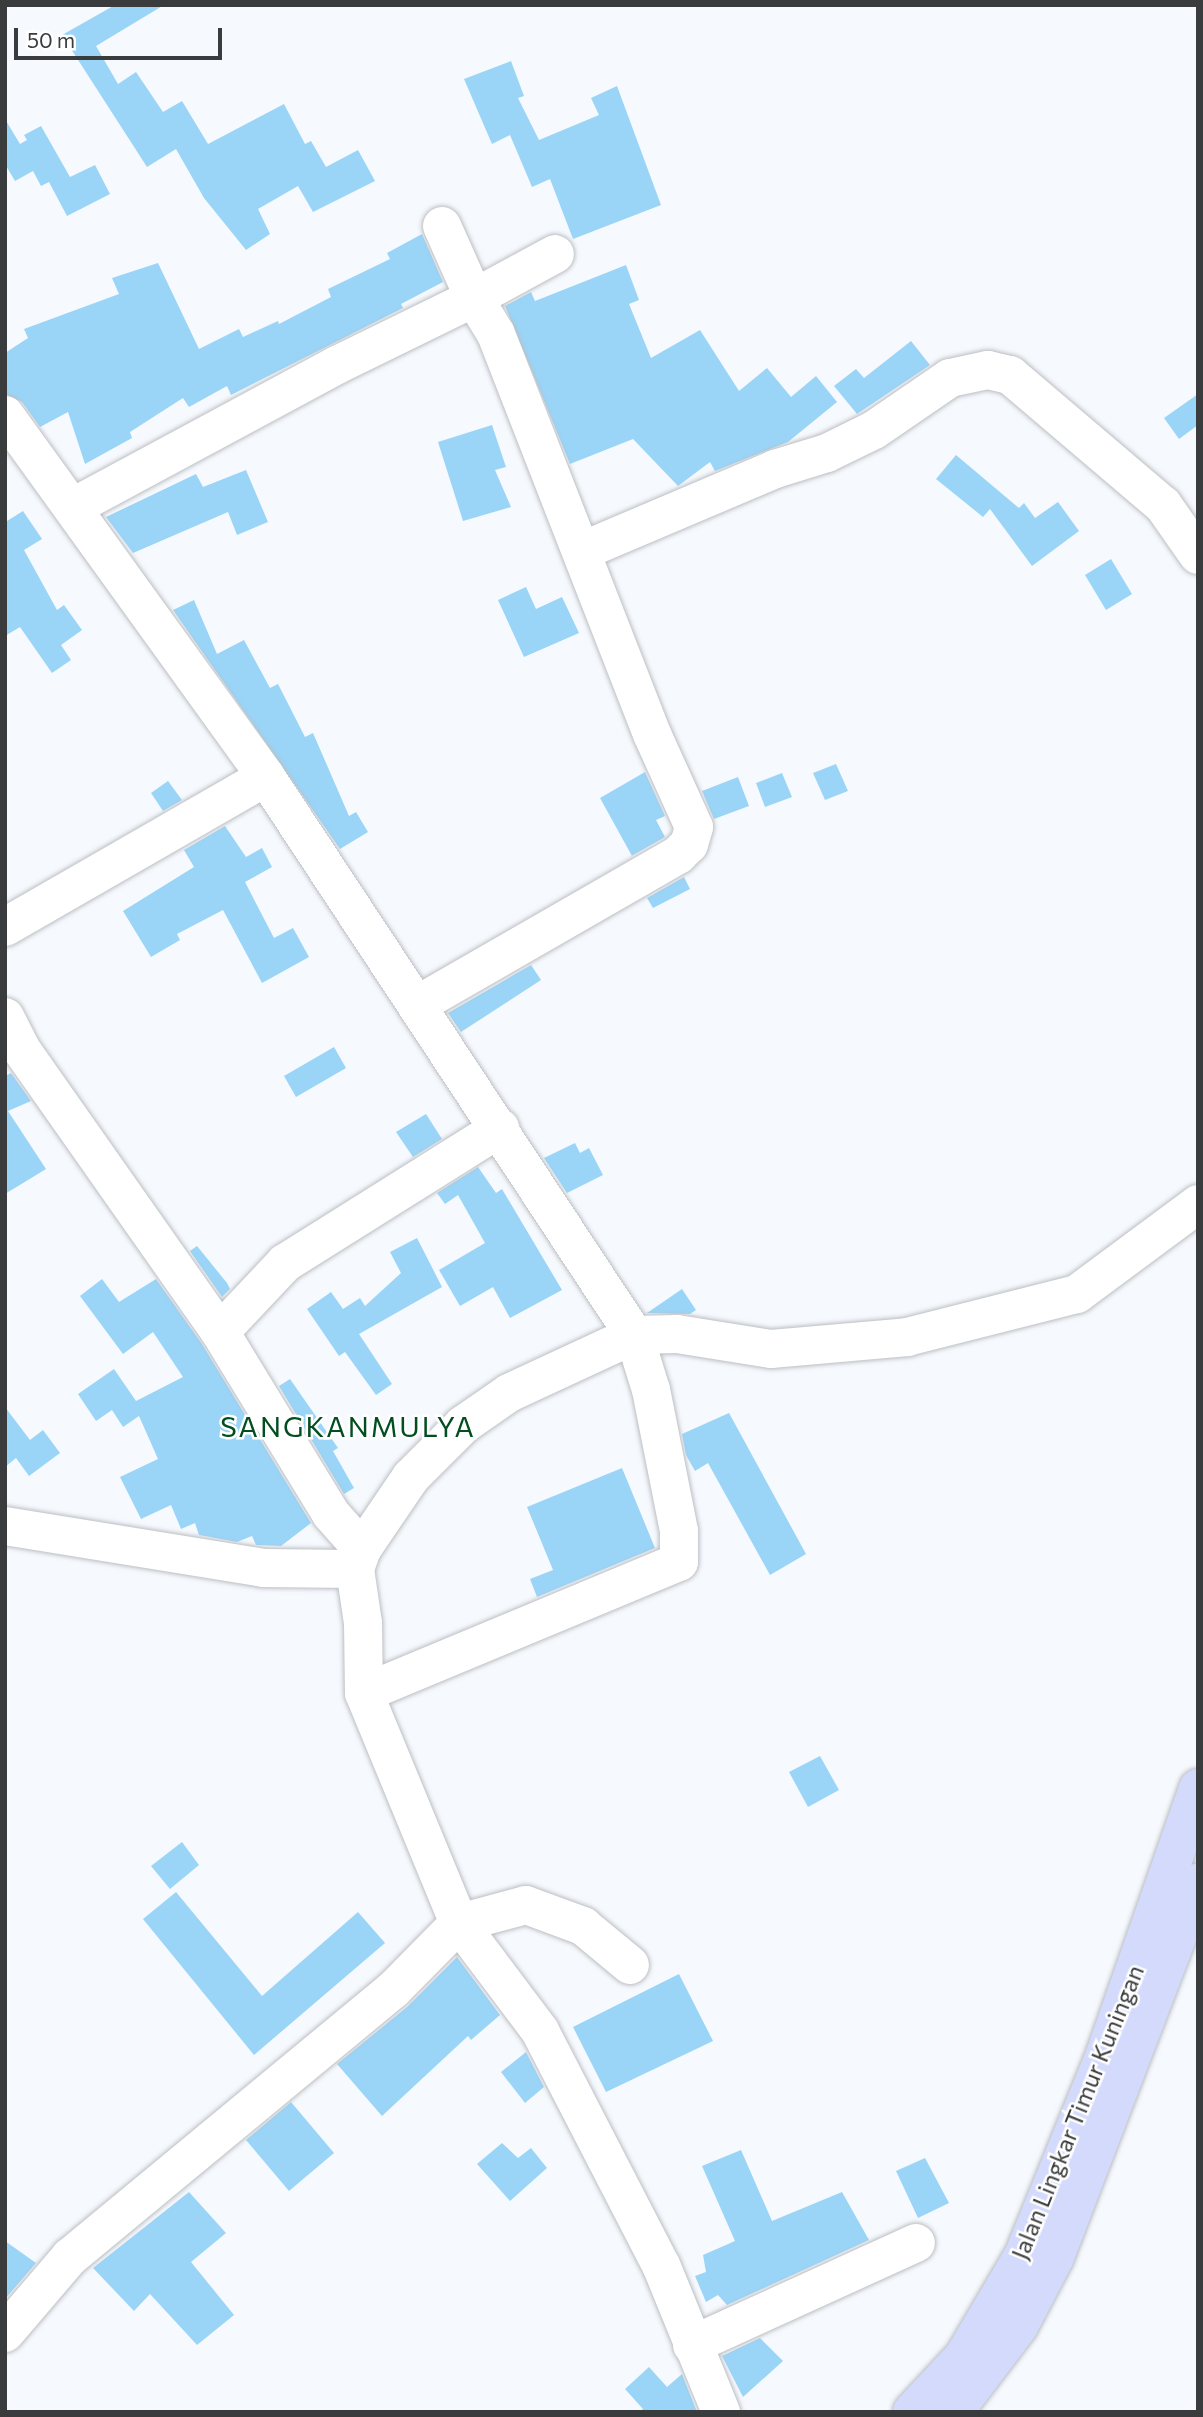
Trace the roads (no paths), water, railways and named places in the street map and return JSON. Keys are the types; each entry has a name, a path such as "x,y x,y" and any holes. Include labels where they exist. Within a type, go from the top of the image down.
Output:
{"main road":[{"name":"Jalan Lingkar Timur Kuningan","path":"912,2412 964,2356 1024,2254 1104,2057 1198,1788"},
{"name":"Jalan Lingkar Timur Kuningan","path":"954,2412 1019,2326 1055,2257 1198,1882"}],"street":[{"path":"419,1004 689,844 694,827 652,734 496,334 474,298 442,226"},
{"path":"75,506 337,365 474,298 555,254"},
{"path":"582,551 775,469 827,453 874,429 950,378 988,369 1010,375 1163,505 1198,555"},
{"path":"5,415 75,506 266,777 419,1004 634,1335 651,1390 679,1531 679,1562 364,1693"},
{"path":"5,927 266,777"},
{"path":"5,1017 20,1049 220,1332 358,1559 363,1623 364,1693 459,1923 540,2031 661,2265 721,2412"},
{"path":"220,1332 285,1263 500,1128"},
{"path":"358,1559 411,1477 463,1425 509,1393 634,1335 677,1334 771,1349 921,1334 1077,1294 1198,1204"},
{"path":"5,1526 263,1568 358,1559"},
{"path":"6,2331 70,2257 393,1990 459,1923 526,1905 583,1926 630,1965"},
{"path":"692,2345 916,2243"}],"district":[{"name":"SANGKANMULYA","path":"348,1426"}]}
